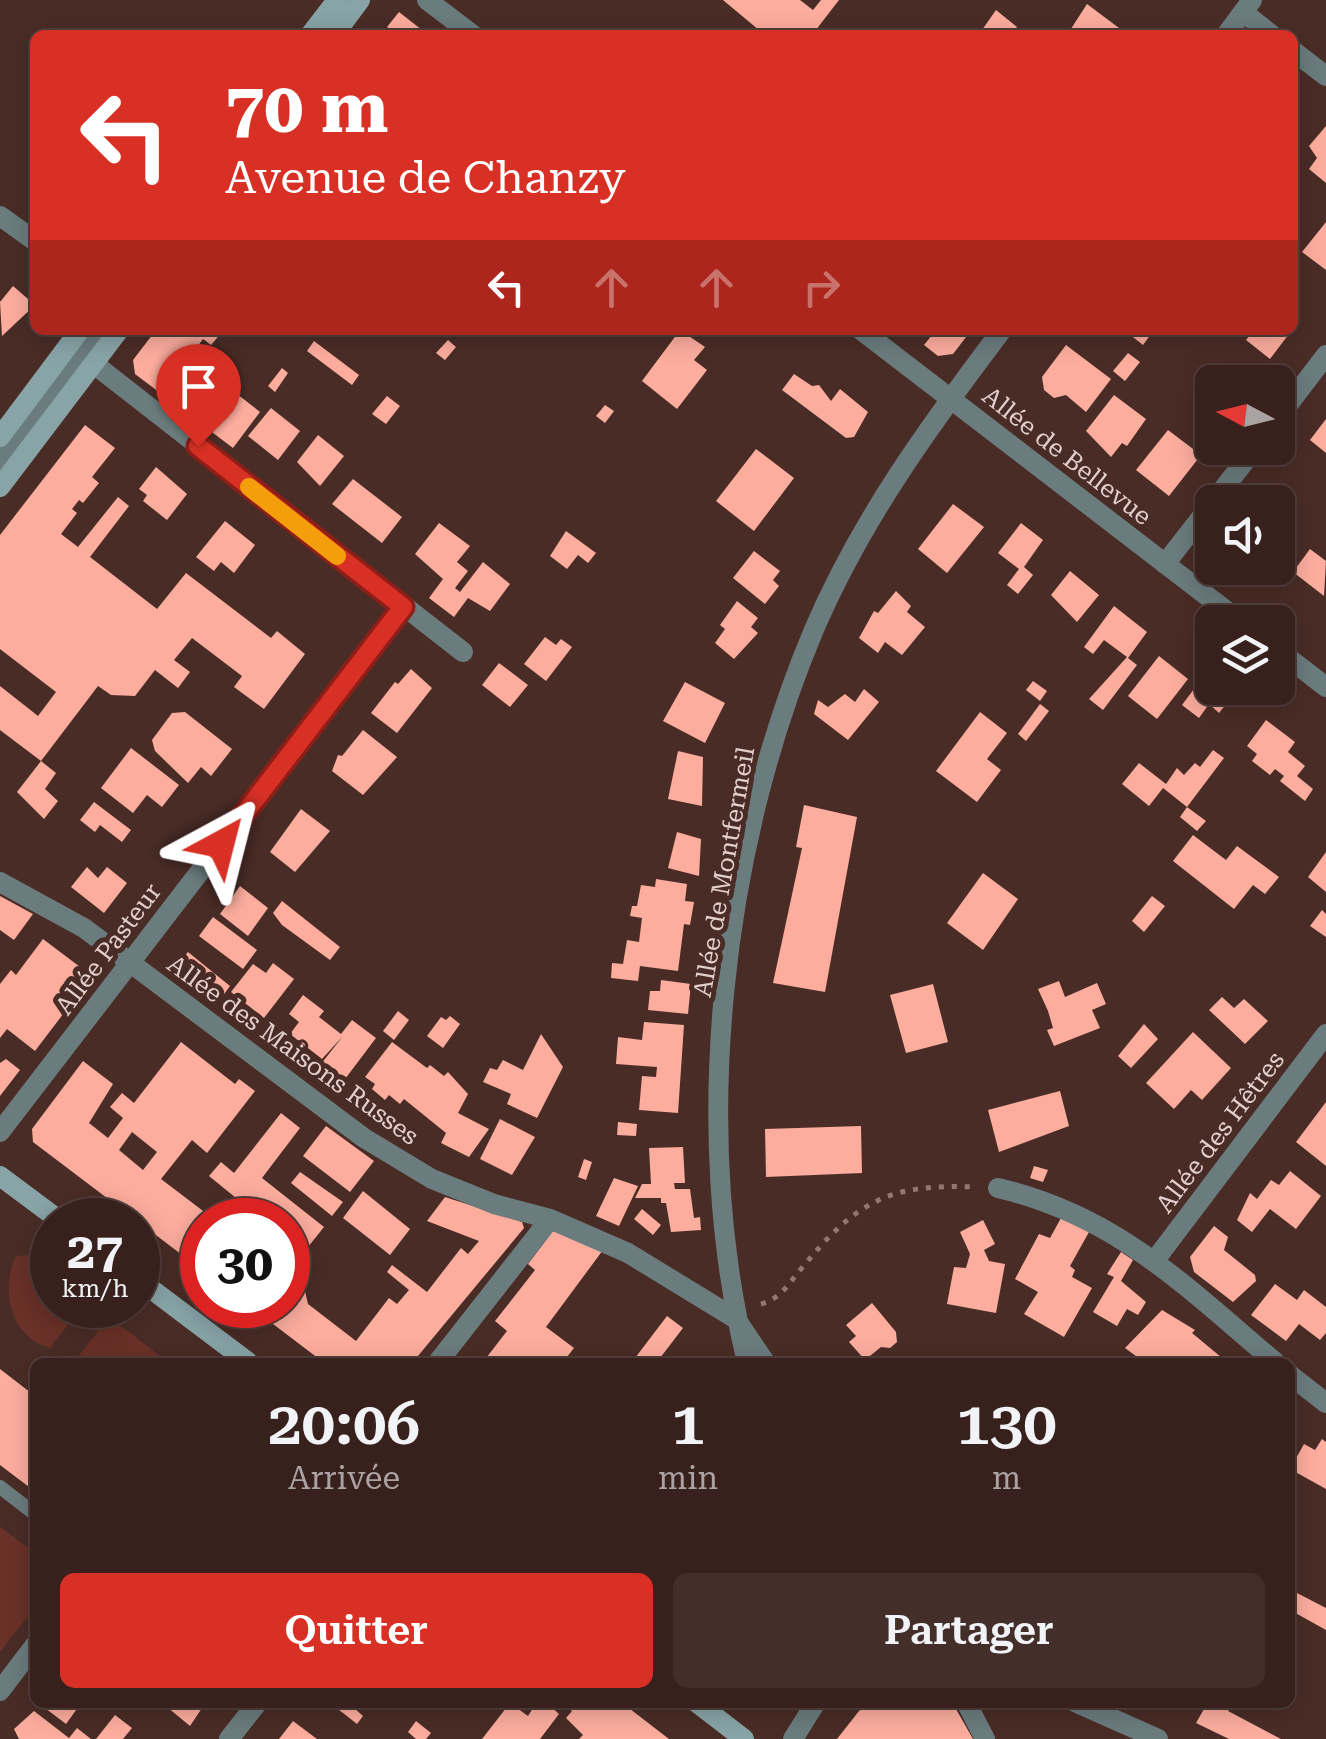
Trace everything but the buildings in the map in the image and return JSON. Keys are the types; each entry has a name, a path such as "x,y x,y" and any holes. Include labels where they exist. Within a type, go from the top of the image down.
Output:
{"main road":[{"path":"314,30 337,0"},
{"path":"338,30 360,0"},
{"path":"0,437 76,335"},
{"path":"0,487 114,335"},
{"path":"2,1181 30,1200"},
{"path":"160,1296 243,1358"},
{"path":"704,1708 744,1739"}],"street":[{"path":"427,0 466,30"},
{"path":"1230,30 1248,6 1268,30"},
{"path":"1298,55 1326,76"},
{"path":"0,216 30,237"},
{"path":"0,460 95,335"},
{"name":"Allée de Bellevue","path":"868,335 1218,605"},
{"name":"Allée de Montfermeil","path":"746,1358 736,1319 718,1130 720,1046 736,922 768,759 814,629 876,509 950,398 998,335"},
{"path":"1295,396 1326,355"},
{"path":"94,364 463,652"},
{"path":"1164,564 1241,465"},
{"name":"Allée Pasteur","path":"0,1132 403,607"},
{"path":"1295,663 1326,687"},
{"name":"Allée des Maisons Russes","path":"0,882 84,928 364,1138 432,1179 494,1204 550,1219 628,1253 736,1319 762,1358"},
{"name":"Allée des Hêtres","path":"1155,1260 1326,1034"},
{"path":"998,1188 1076,1211 1155,1260 1270,1358"},
{"path":"441,1358 550,1219"},
{"path":"1295,1379 1326,1403"},
{"path":"0,1691 30,1652"},
{"path":"230,1739 253,1708"},
{"path":"793,1739 816,1708"},
{"path":"969,1708 986,1739"},
{"path":"1088,1708 1158,1739"}],"lane":[{"path":"0,1487 30,1510"}],"path":[{"path":"731,1277 752,1276 759,1304 767,1303 781,1295 840,1224 870,1200 939,1186 998,1188"}],"shaded area":[{"path":"16,1256 30,1257 30,1328 65,1328 50,1348 26,1334 12,1310 9,1283"},
{"path":"100,1328 123,1328 163,1358 77,1358"},
{"path":"0,1527 30,1546 30,1613 0,1652"}],"slow traffic":[{"path":"249,487 337,556"}],"route":[{"path":"198,446 403,607 221,844"}]}
